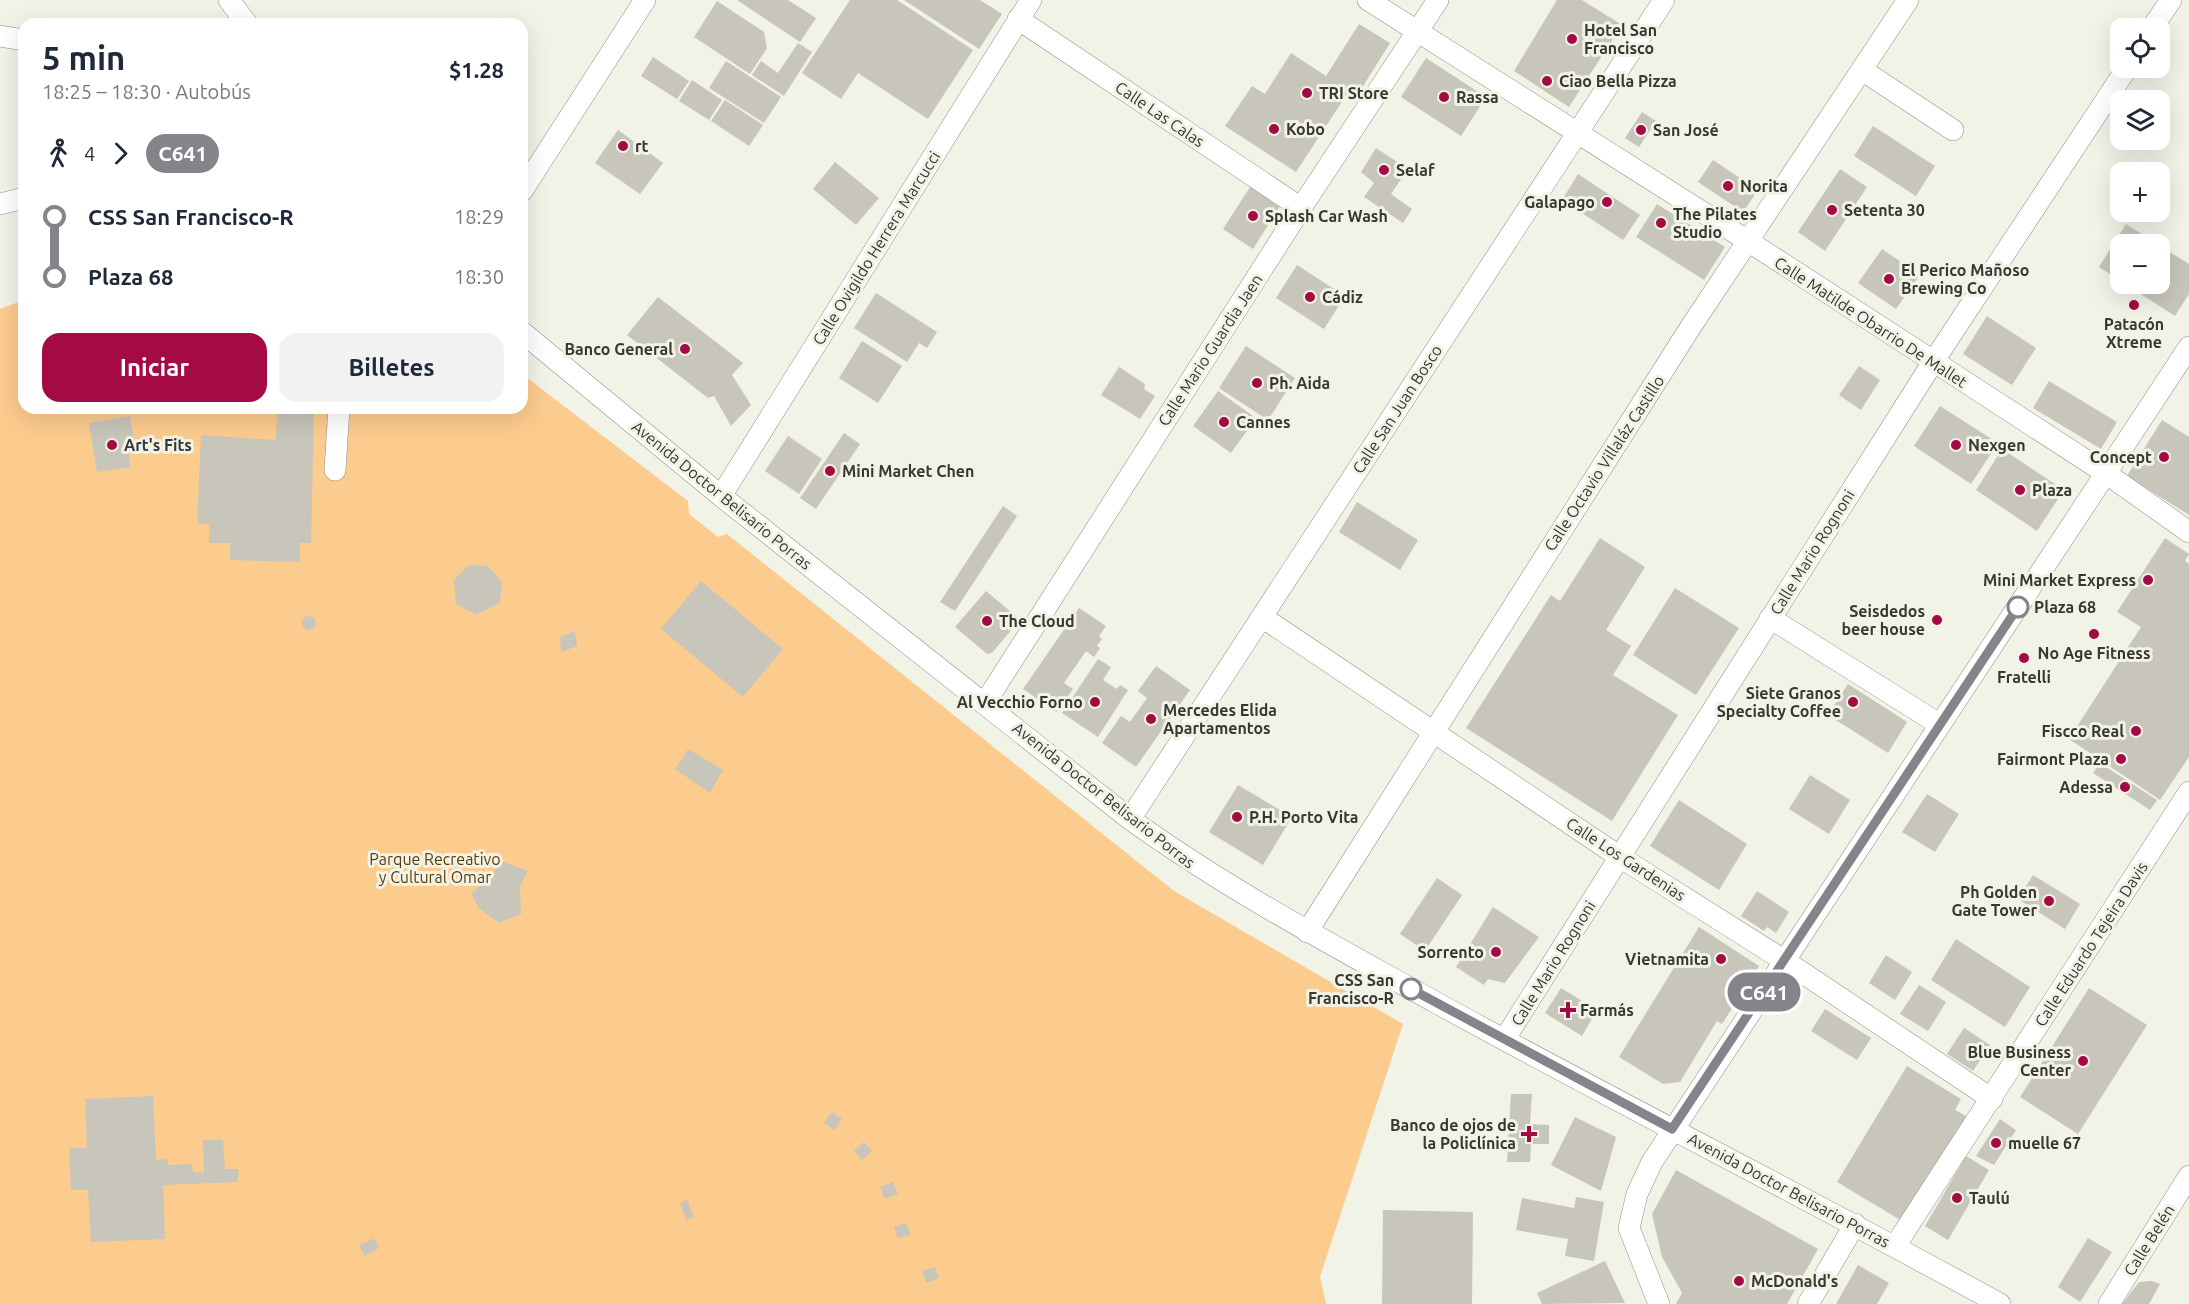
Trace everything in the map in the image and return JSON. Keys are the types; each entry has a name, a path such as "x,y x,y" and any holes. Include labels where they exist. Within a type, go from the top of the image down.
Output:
{"street":[{"path":"229,0 243,18"},
{"path":"528,182 645,0"},
{"name":"Calle Ovigildo Herrera Marcucci","path":"721,496 1031,0"},
{"name":"Calle Matilde Obarrio De Mallet","path":"1368,0 1748,241 2107,474 2189,532"},
{"name":"Calle Mario Guardia Jaen","path":"985,703 1301,208 1438,0"},
{"name":"Calle San Juan Bosco","path":"1130,819 1664,0"},
{"name":"Calle Octavio Villaláz Castillo","path":"1307,932 1432,732 1748,241 1908,0"},
{"path":"2159,18 2171,0"},
{"name":"Calle Las Calas","path":"1018,20 1301,208"},
{"path":"0,36 18,39"},
{"path":"1862,70 1953,129"},
{"name":"Calle Mario Rognoni","path":"1504,1040 1933,362 2120,78"},
{"path":"0,204 18,200"},
{"name":"Avenida Doctor Belisario Porras","path":"528,337 721,496 1130,819 1193,864 1307,932 1504,1040 1855,1224 2000,1304"},
{"path":"1659,1304 1629,1228 1637,1194 1672,1129 2189,347"},
{"path":"335,470 339,414"},
{"name":"Calle Los Gardenias","path":"1262,616 1620,857 1785,961 1992,1099"},
{"path":"1770,618 1939,724"},
{"name":"Calle Eduardo Tejeira Davis","path":"1895,1246 2189,792"},
{"name":"Calle Belén","path":"2109,1304 2189,1176"},
{"path":"1808,1304 1855,1224"}],"green space":[{"name":"Parque Recreativo y Cultural Omar","path":"18,302 18,414 528,414 528,379 688,501 689,514 718,537 727,534 1174,891 1403,1024 1320,1277 1326,1304 0,1304 0,309"}],"building":[{"path":"737,0 788,0 816,18 800,42"},
{"path":"850,0 897,0 973,50 928,119 858,73 841,99 802,73"},
{"path":"904,0 980,0 1002,14 979,49"},
{"name":"Hotel San Francisco","path":"1557,0 1582,0 1622,25 1569,107 1514,71"},
{"path":"717,1 764,32 767,48 750,74 694,37"},
{"path":"1359,24 1390,43 1357,96 1349,91 1296,172 1225,126 1252,86 1265,94 1291,53 1326,76"},
{"path":"798,43 812,52 784,96 752,75 761,61 778,73"},
{"path":"653,57 689,81 677,99 641,76"},
{"name":"Rassa","path":"1426,58 1486,97 1461,136 1401,97"},
{"path":"726,61 781,97 764,123 709,88"},
{"path":"692,80 722,100 709,120 679,101"},
{"path":"725,100 763,125 749,146 711,121"},
{"name":"San José","path":"1642,112 1656,121 1639,147 1625,138"},
{"path":"1873,126 1935,166 1916,196 1854,156"},
{"name":"rt","path":"618,130 663,163 640,194 595,163"},
{"path":"1376,148 1408,169 1391,194 1412,209 1403,223 1364,197 1374,183 1361,172"},
{"name":"Norita","path":"1713,160 1758,190 1743,212 1698,182"},
{"path":"835,162 879,198 856,225 813,189"},
{"name":"Setenta 30","path":"1840,169 1867,187 1825,251 1798,232"},
{"name":"Galapago","path":"1578,174 1640,215 1623,240 1562,200"},
{"name":"Splash Car Wash","path":"1252,184 1282,203 1253,249 1223,229"},
{"path":"1657,204 1725,247 1704,280 1636,237"},
{"path":"2126,224 2142,234 2120,234"},
{"name":"El Perico Mañoso Brewing Co","path":"1882,249 1920,275 1896,309 1858,283"},
{"path":"2110,249 2110,274 2099,267"},
{"path":"2170,252 2189,264 2189,294 2175,316 2141,294 2170,294"},
{"name":"Cádiz","path":"1297,265 1345,296 1324,329 1276,298"},
{"path":"876,293 937,332 927,348 919,343 907,362 854,328"},
{"name":"Banco General","path":"658,297 743,363 732,375 751,405 731,426 714,396 708,398 627,335"},
{"path":"1987,316 2036,348 2012,385 1963,354"},
{"path":"862,341 902,366 878,403 839,378"},
{"name":"Ph. Aida","path":"1246,346 1295,378 1268,420 1219,388"},
{"path":"1859,366 1880,380 1861,410 1839,395"},
{"path":"1119,367 1145,384 1144,389 1155,396 1140,419 1101,395"},
{"path":"2049,381 2117,422 2101,449 2033,408"},
{"name":"Cannes","path":"1218,391 1256,418 1231,453 1193,426"},
{"name":"Nexgen","path":"1940,406 1998,443 1971,484 1914,446"},
{"path":"277,414 314,414 311,543 300,543 300,562 230,560 230,543 209,543 209,524 197,523 201,435 276,440"},
{"name":"Art's Fits","path":"130,416 135,444 127,445 131,467 97,472 89,423"},
{"name":"Concept","path":"2162,420 2189,437 2189,515 2127,476"},
{"name":"Mini Market Chen","path":"844,433 860,444 816,509 800,498"},
{"path":"788,436 822,459 799,494 765,471"},
{"name":"Plaza","path":"2002,449 2064,490 2037,531 1976,490"},
{"path":"1357,502 1418,540 1400,570 1339,532"},
{"path":"1003,506 1017,516 955,611 940,602"},
{"path":"1600,538 1645,567 1606,630 1631,646 1613,675 1678,715 1612,821 1466,728 1551,595 1560,601"},
{"path":"2165,538 2189,554 2185,561 2189,564 2189,757 2160,800 2069,739 2141,627 2117,612"},
{"path":"469,565 488,566 502,582 500,602 477,615 456,604 454,580"},
{"path":"701,581 783,649 743,697 661,629"},
{"path":"1675,588 1739,628 1696,695 1633,655"},
{"name":"The Cloud","path":"986,591 1016,616 1009,625 1013,628 992,653 987,654 955,627"},
{"path":"1079,608 1106,626 1099,636 1102,639 1097,646 1100,648 1094,657 1086,651 1064,683 1073,689 1057,712 1023,689"},
{"path":"309,616 314,618 316,623 314,628 309,630 304,628 302,623 304,618"},
{"path":"575,631 577,646 561,652 560,637"},
{"name":"Al Vecchio Forno","path":"1098,659 1111,667 1103,680 1117,689 1120,685 1128,690 1098,737 1062,713"},
{"name":"Mercedes Elida Apartamentos","path":"1156,666 1190,690 1136,767 1102,743 1121,716 1130,722 1147,698 1138,691"},
{"path":"1848,684 1907,722 1888,753 1828,715"},
{"path":"688,749 723,770 710,793 675,769"},
{"name":"Adessa","path":"2100,763 2157,800 2150,810 2093,773"},
{"path":"1810,775 1850,800 1829,834 1789,809"},
{"path":"1238,785 1292,817 1263,865 1209,832"},
{"path":"1927,794 1959,814 1935,852 1902,832"},
{"path":"1679,800 1747,844 1719,890 1650,846"},
{"path":"503,862 528,871 520,886 521,914 499,923 479,908 471,894"},
{"name":"Ph Golden Gate Tower","path":"2033,875 2080,904 2065,929 2018,899"},
{"path":"1437,878 1462,895 1425,951 1400,934"},
{"path":"1757,891 1789,912 1776,933 1767,927 1764,931 1741,916"},
{"name":"Sorrento","path":"1493,907 1539,937 1505,983 1488,979 1484,985 1456,967"},
{"path":"1699,927 1759,966 1722,1024 1717,1021 1680,1082 1663,1084 1619,1057"},
{"path":"1956,939 2030,987 2005,1027 1931,980"},
{"path":"1886,955 1912,972 1895,1000 1869,983"},
{"path":"1919,985 1946,1002 1928,1031 1900,1014"},
{"name":"Farmás","path":"1561,988 1597,1010 1582,1036 1545,1013"},
{"name":"Blue Business Center","path":"2089,988 2147,1025 2078,1134 2020,1097"},
{"path":"1825,1009 1871,1038 1857,1060 1811,1031"},
{"path":"1964,1028 1990,1045 1973,1071 1947,1054"},
{"path":"1907,1066 1961,1099 1955,1110 1966,1116 1902,1221 1837,1182"},
{"name":"Banco de ojos de la Policlínica","path":"1511,1094 1532,1094 1530,1124 1549,1125 1549,1144 1531,1144 1530,1162 1507,1162"},
{"path":"153,1096 156,1160 168,1159 168,1165 192,1164 193,1172 204,1172 203,1140 223,1140 225,1169 238,1169 238,1182 163,1185 165,1239 91,1242 88,1190 71,1190 69,1148 87,1148 85,1099"},
{"path":"832,1112 842,1119 834,1130 824,1123"},
{"path":"1575,1117 1616,1137 1601,1191 1551,1165"},
{"name":"muelle 67","path":"2000,1119 2016,1130 1994,1165 1976,1156"},
{"path":"864,1142 872,1151 862,1160 854,1151"},
{"name":"Taulú","path":"1966,1156 1989,1170 1948,1240 1925,1226"},
{"path":"1676,1170 1818,1249 1787,1304 1676,1304 1682,1293 1662,1257 1652,1214"},
{"path":"893,1182 898,1194 885,1199 880,1187"},
{"path":"1576,1197 1604,1202 1594,1261 1565,1256 1568,1239 1516,1230 1522,1198 1574,1208"},
{"path":"687,1200 694,1217 686,1220 680,1203"},
{"path":"1383,1210 1473,1212 1472,1304 1382,1304"},
{"path":"906,1223 911,1234 898,1239 894,1227"},
{"path":"374,1238 379,1248 365,1256 359,1246"},
{"path":"2088,1238 2112,1252 2080,1302 2058,1287"},
{"path":"1605,1261 1625,1303 1542,1304 1537,1293"},
{"path":"1858,1265 1889,1283 1877,1304 1836,1304"},
{"path":"935,1267 939,1278 926,1283 922,1271"},
{"path":"2152,1281 2160,1284 2149,1304 2122,1304 2139,1282"}],"bus line":[{"name":"C641","path":"1411,989 1672,1129 2018,607"}],"place":[{"name":"Hotel San Francisco","path":"1572,39"},
{"name":"Ciao Bella Pizza","path":"1547,81"},
{"name":"TRI Store","path":"1307,93"},
{"name":"Rassa","path":"1444,97"},
{"name":"Kobo","path":"1274,129"},
{"name":"San José","path":"1641,130"},
{"name":"rt","path":"623,146"},
{"name":"Selaf","path":"1384,170"},
{"name":"Norita","path":"1728,186"},
{"name":"Galapago","path":"1607,202"},
{"name":"Setenta 30","path":"1832,210"},
{"name":"Splash Car Wash","path":"1253,216"},
{"name":"The Pilates Studio","path":"1661,223"},
{"name":"El Perico Mañoso Brewing Co","path":"1889,279"},
{"name":"Cádiz","path":"1310,297"},
{"name":"Patacón Xtreme","path":"2134,305"},
{"name":"Banco General","path":"685,349"},
{"name":"Ph. Aida","path":"1257,383"},
{"name":"Cannes","path":"1224,422"},
{"name":"Art's Fits","path":"112,445"},
{"name":"Nexgen","path":"1956,445"},
{"name":"Concept","path":"2164,457"},
{"name":"Mini Market Chen","path":"830,471"},
{"name":"Plaza","path":"2020,490"},
{"name":"Mini Market Express","path":"2148,580"},
{"name":"Plaza 68","path":"2018,607"},
{"name":"Seisdedos beer house","path":"1937,620"},
{"name":"The Cloud","path":"987,621"},
{"name":"No Age Fitness","path":"2094,634"},
{"name":"Fratelli","path":"2024,658"},
{"name":"Al Vecchio Forno","path":"1095,702"},
{"name":"Siete Granos Specialty Coffee","path":"1853,702"},
{"name":"Mercedes Elida Apartamentos","path":"1151,719"},
{"name":"Fiscco Real","path":"2136,731"},
{"name":"Fairmont Plaza","path":"2121,759"},
{"name":"Adessa","path":"2125,787"},
{"name":"P.H. Porto Vita","path":"1237,817"},
{"name":"Ph Golden Gate Tower","path":"2049,901"},
{"name":"Sorrento","path":"1496,952"},
{"name":"Vietnamita","path":"1721,959"},
{"name":"CSS San Francisco-R","path":"1411,989"},
{"name":"Farmás","path":"1568,1010"},
{"name":"Blue Business Center","path":"2083,1061"},
{"name":"Banco de ojos de la Policlínica","path":"1529,1134"},
{"name":"muelle 67","path":"1996,1143"},
{"name":"Taulú","path":"1957,1198"},
{"name":"McDonald's","path":"1739,1281"}]}
